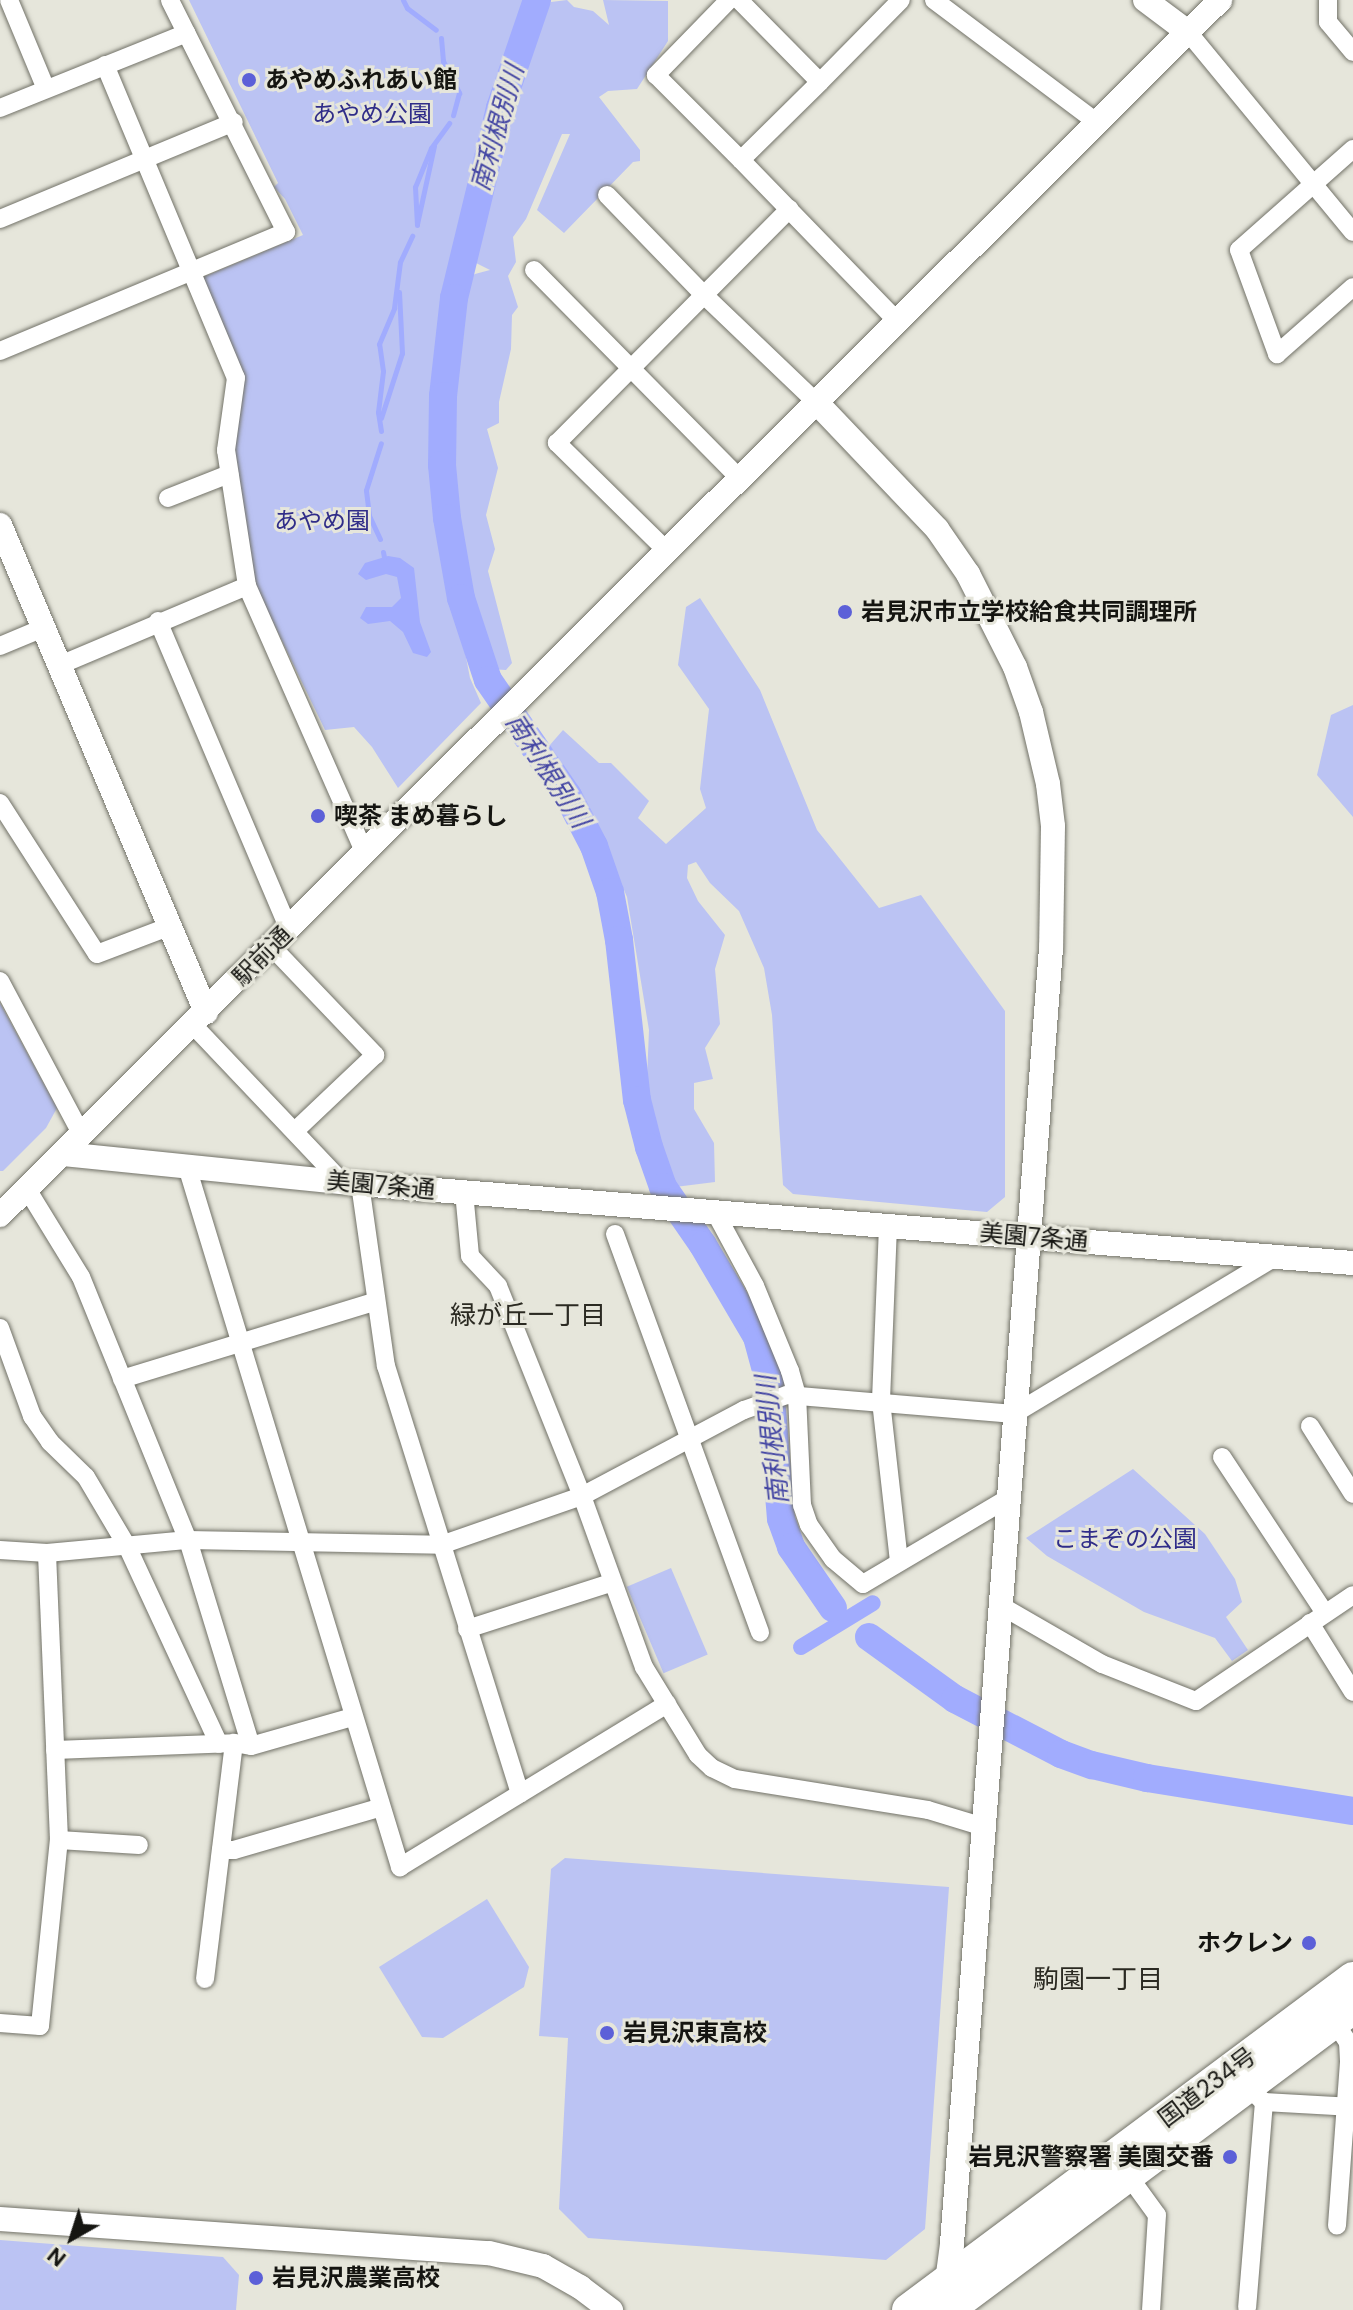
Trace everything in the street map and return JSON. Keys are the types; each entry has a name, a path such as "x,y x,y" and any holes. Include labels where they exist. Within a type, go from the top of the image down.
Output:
{"highway":[{"name":"国道234号","path":"908,2310 949,2294 1121,2166 1248,2086 1336,2011 1353,1978"}],"street":[{"path":"9,0 46,89"},
{"path":"0,351 286,232 234,122 170,0"},
{"path":"729,0 656,75 898,322"},
{"path":"739,0 820,82"},
{"path":"741,160 901,0"},
{"path":"934,0 1098,123"},
{"path":"1145,0 1188,32 1353,232"},
{"name":"駅前通","path":"0,1215 818,404 1220,0"},
{"path":"1328,0 1328,22 1353,52"},
{"path":"0,108 187,33"},
{"path":"105,65 236,378 226,450 247,586 365,854"},
{"path":"0,219 234,122"},
{"path":"1353,149 1239,250 1277,354 1353,287"},
{"path":"607,195 899,486 945,541 968,574 1010,657 1031,712 1048,784 1054,860 1028,1236 998,1604 991,1739 949,2294 938,2310"},
{"path":"668,552 557,443 789,209"},
{"path":"534,270 741,480"},
{"path":"168,498 229,474"},
{"path":"0,525 168,927 199,1018 296,1130 351,1183 386,1366 520,1794"},
{"path":"60,665 247,586"},
{"path":"158,621 280,938 375,1055 296,1130"},
{"path":"0,646 43,628"},
{"path":"0,803 97,954 168,927"},
{"path":"0,981 82,1135"},
{"name":"美園7条通","path":"63,1154 188,1170 1353,1263"},
{"path":"188,1170 379,1808 400,1867 667,1704"},
{"path":"27,1189 81,1277 188,1540 235,1744 205,1979"},
{"path":"464,1192 470,1256 498,1286 582,1496 644,1667 698,1755 724,1775 928,1810 984,1827"},
{"path":"708,1211 755,1286 792,1395 802,1505 819,1541 863,1584 1007,1499"},
{"path":"888,1226 881,1401 899,1562"},
{"path":"615,1234 760,1632"},
{"path":"0,1550 47,1553 188,1540 441,1545 582,1496 744,1410 792,1395 1014,1414 1275,1257"},
{"path":"122,1379 374,1302"},
{"path":"0,1328 32,1416 50,1442 86,1477 235,1744"},
{"path":"1310,1426 1353,1494"},
{"path":"1222,1457 1318,1618 1353,1692"},
{"path":"0,2023 40,2026 59,1840 47,1553"},
{"path":"467,1629 613,1582"},
{"path":"998,1604 1102,1664 1196,1701 1353,1595"},
{"path":"55,1750 235,1744 353,1717"},
{"path":"221,1850 234,1850 379,1808"},
{"path":"59,1840 139,1845"},
{"path":"1336,2011 1348,2042 1349,2107 1337,2226"},
{"path":"1247,2307 1248,2086 1349,2107"},
{"path":"1121,2166 1157,2215 1151,2310"},
{"path":"0,2219 489,2253 543,2266 580,2287 611,2310"}],"green space":[{"name":"あやめ公園","path":"189,0 536,0 507,65 458,224 478,168 505,142 524,56 551,2 567,0 574,7 593,11 609,25 603,0 668,1 668,41 637,89 608,91 599,97 640,150 640,161 633,162 564,233 537,210 570,134 562,134 526,219 513,237 516,262 508,276 518,307 512,315 511,349 499,402 499,423 487,429 498,468 486,515 495,549 488,571 512,663 506,670 489,669 462,614 435,497 470,678 481,703 398,788 372,747 354,727 325,730 254,583 231,452 242,376 201,278 303,235 285,199 274,187 278,183","holes":["456,233 460,247 474,262 490,270 475,274 451,289 441,340"]},
{"path":"700,598 760,690 817,830 879,908 921,895 1005,1011 1005,1197 987,1212 793,1194 783,1185 772,1015 764,968 739,911 710,883 696,862 688,865 687,878 698,901 725,935 715,969 720,1024 705,1048 713,1079 694,1083 694,1109 714,1143 715,1182 675,1187 646,1103 649,1030 627,897 587,804 549,746 563,730 599,763 611,763 649,801 638,818 666,844 706,808 700,789 709,709 678,665 686,607"},
{"path":"1353,705 1353,817 1317,775 1331,715"},
{"path":"0,1003 57,1108 46,1128 3,1171 0,1171"},
{"name":"こまぞの公園","path":"1133,1469 1205,1534 1235,1579 1242,1602 1226,1617 1248,1650 1232,1661 1215,1638 1144,1612 1047,1556 1026,1538"},
{"path":"671,1568 708,1655 664,1673 627,1587"},
{"path":"565,1858 949,1887 925,2229 886,2260 588,2238 559,2209 568,2038 539,2036 551,1869"},
{"path":"487,1899 529,1967 524,1987 443,2038 422,2037 379,1967"},
{"path":"0,2240 223,2257 239,2275 236,2310 0,2310"}],"water":[{"path":"388,556 400,558 414,568 420,622 431,652 427,657 413,653 403,632 390,621 368,624 360,618 366,607 392,607 401,598 397,577 386,574 366,580 358,574 365,563"}],"waterway":[{"path":"403,0 407,8 436,30"},
{"name":"南利根別川","path":"537,0 500,108 454,298 443,396 442,465 447,518 461,598 488,680 568,796 594,846 610,892 619,940 637,1100 649,1147 663,1187 703,1245 757,1337 770,1385 781,1519 791,1547 833,1608"},
{"path":"441,38 443,61 459,93 453,115"},
{"path":"417,225 415,187 431,148 449,123"},
{"path":"417,224 434,146"},
{"path":"381,431 378,412 383,371 379,344 394,308 400,262 412,236"},
{"path":"381,418 402,353 399,292"},
{"path":"380,539 369,515 366,490 381,443"},
{"path":"383,552 384,557"},
{"path":"801,1647 873,1603"},
{"name":"南利根別川","path":"869,1637 955,1699 1061,1754 1147,1778 1353,1811"}],"place":[{"name":"あやめふれあい館","path":"249,80"},
{"name":"岩見沢市立学校給食共同調理所","path":"845,612"},
{"name":"喫茶 まめ暮らし","path":"318,816"},
{"name":"ホクレン","path":"1309,1943"},
{"name":"岩見沢東高校","path":"607,2033"},
{"name":"岩見沢警察署 美園交番","path":"1230,2157"},
{"name":"岩見沢農業高校","path":"256,2278"}],"district":[{"name":"緑が丘一丁目","path":"528,1316"},
{"name":"駒園一丁目","path":"1098,1980"}],"park label":[{"name":"あやめ園","path":"322,521"}]}
